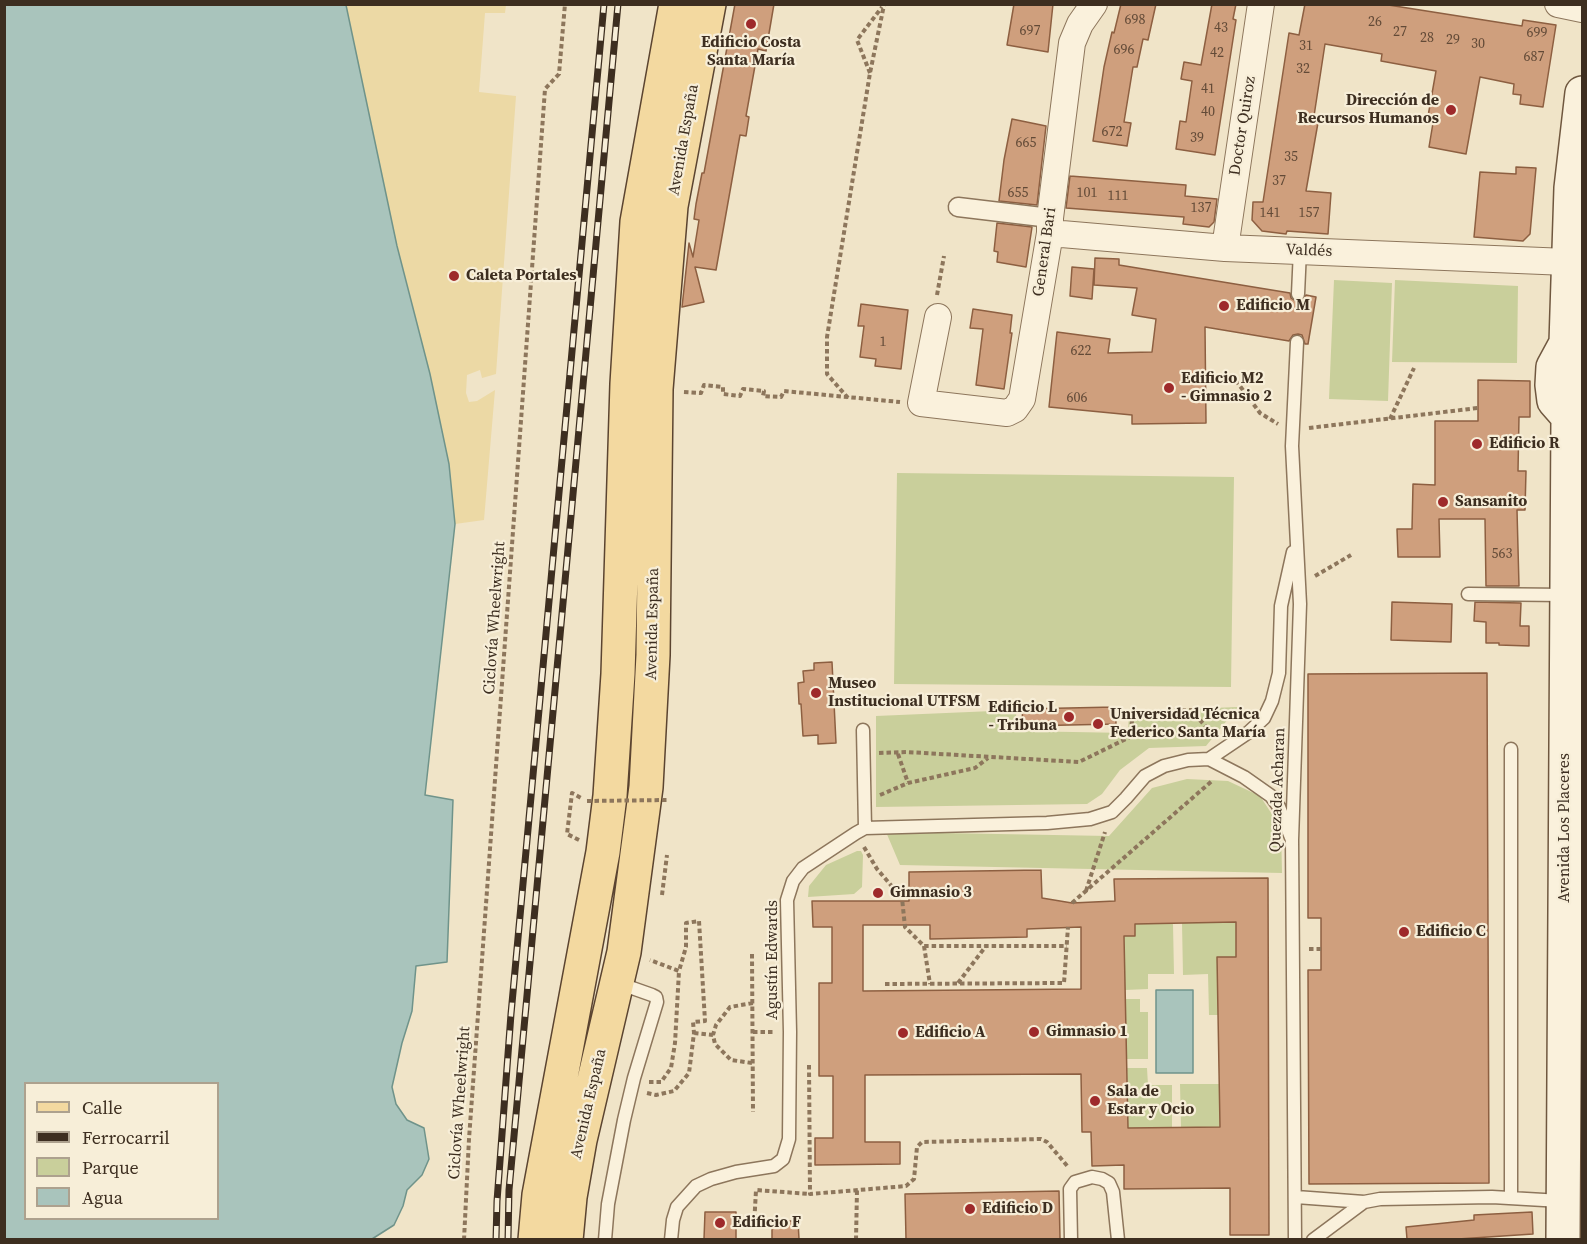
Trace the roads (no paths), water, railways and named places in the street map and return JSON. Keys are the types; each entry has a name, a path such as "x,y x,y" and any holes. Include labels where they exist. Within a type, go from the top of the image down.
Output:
{"main road":[{"name":"Avenida España","path":"534,1239 548,1146 603,852 610,796 618,674 627,384 637,222 676,4"},
{"name":"Avenida España","path":"566,1239 570,1197 580,1140 624,952 646,787 653,655 656,389 671,206 709,4"},
{"name":"Avenida Los Placeres","path":"1563,1239 1562,1201 1574,789 1567,596 1577,398 1577,364 1566,343 1567,262 1571,188 1582,93"}],"street":[{"name":"General Bari","path":"938,317 921,403 1007,413 1014,409 1022,399 1050,226 1072,43 1080,24 1094,4"},
{"name":"Doctor Quiroz","path":"1225,248 1261,4"},
{"path":"1558,4 1582,9"},
{"path":"958,207 1050,226"},
{"name":"Valdés","path":"1050,226 1225,248 1567,262"}],"lane":[{"path":"1298,294 1300,250"},
{"name":"Quezada Acharan","path":"1295,1239 1292,840 1300,604 1293,427 1297,342"},
{"path":"863,730 863,802 860,830 1047,823 1090,819 1112,812 1145,776 1164,766 1188,760 1209,759 1225,750 1264,718 1272,701 1279,673 1281,606 1296,542"},
{"path":"1468,594 1567,596"},
{"path":"1511,749 1511,1198"},
{"path":"1209,759 1259,786 1271,796 1279,807 1292,840"},
{"name":"Agustín Edwards","path":"671,1239 677,1207 696,1186 736,1172 774,1166 783,1159 789,1139 787,900 793,881 803,868 860,830"},
{"path":"605,1239 608,1204 624,1120 634,1077 657,1002 652,995 617,982"},
{"path":"1071,1239 1070,1189 1075,1182 1092,1177 1102,1179 1109,1184 1113,1192 1118,1239"},
{"path":"1296,1197 1364,1202 1380,1199 1511,1198 1562,1201"},
{"path":"1313,1239 1364,1202"}],"water":[{"path":"5,4 346,5 397,246 430,374 449,464 455,524 425,795 453,800 447,962 416,966 412,1011 392,1087 396,1104 407,1120 424,1128 429,1159 422,1175 407,1190 403,1206 394,1225 372,1239 5,1239"},
{"path":"1156,990 1193,990 1193,1073 1156,1073"}],"railway":[{"path":"496,1240 511,1014 604,4"},
{"path":"508,1240 509,1190 618,4"}],"place":[{"name":"Edificio Costa Santa María","path":"751,24"},
{"name":"Dirección de Recursos Humanos","path":"1451,110"},
{"name":"Caleta Portales","path":"454,276"},
{"name":"Edificio M","path":"1224,306"},
{"name":"Edificio M2 - Gimnasio 2","path":"1169,388"},
{"name":"Edificio R","path":"1477,444"},
{"name":"Sansanito","path":"1443,502"},
{"name":"Museo Institucional UTFSM","path":"816,693"},
{"name":"Edificio L - Tribuna","path":"1069,717"},
{"name":"Universidad Técnica Federico Santa María","path":"1098,724"},
{"name":"Gimnasio 3","path":"878,893"},
{"name":"Edificio C","path":"1404,932"},
{"name":"Gimnasio 1","path":"1034,1032"},
{"name":"Edificio A","path":"903,1033"},
{"name":"Sala de Estar y Ocio","path":"1095,1101"},
{"name":"Edificio D","path":"970,1209"},
{"name":"Edificio F","path":"720,1223"}]}
